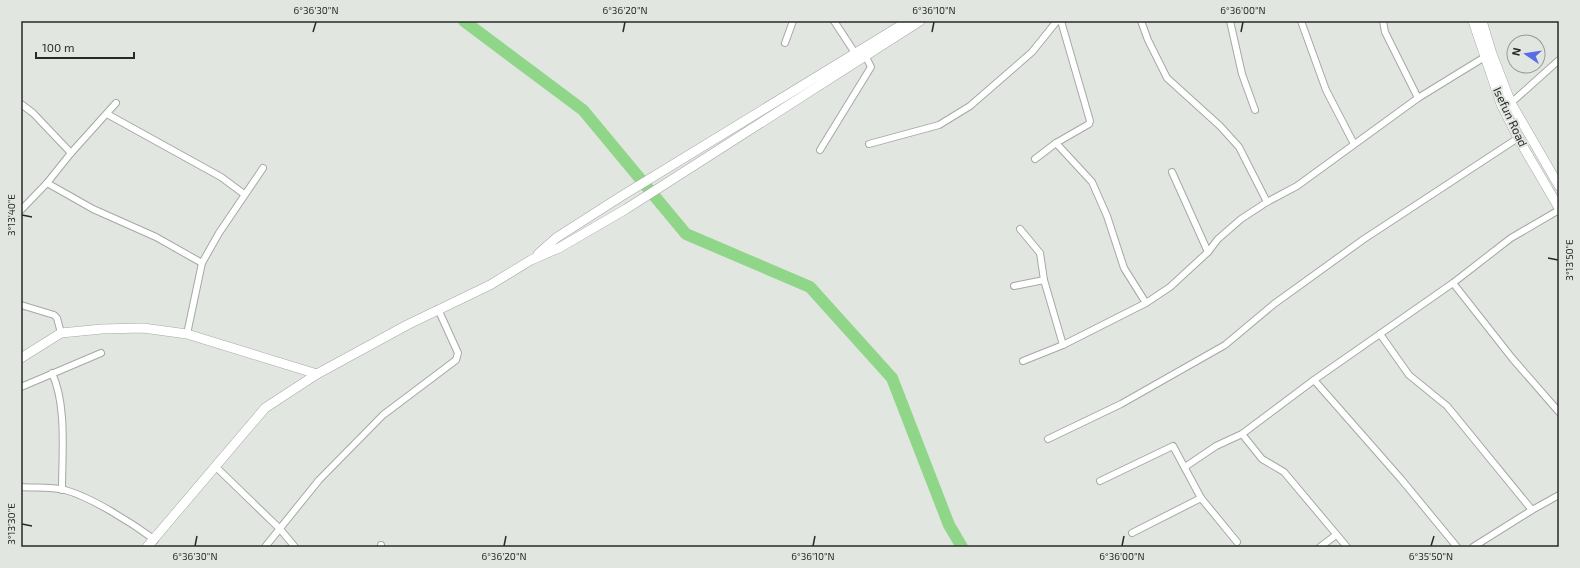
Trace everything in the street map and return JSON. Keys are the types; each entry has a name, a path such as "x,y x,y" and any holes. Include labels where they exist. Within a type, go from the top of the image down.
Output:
{"street":[{"path":"785,43 793,21"},
{"path":"834,21 855,54"},
{"path":"531,260 556,238 620,197 908,21"},
{"path":"147,547 155,540 265,408 317,374 438,309 490,285 531,260 559,248 626,209 866,57 920,21"},
{"path":"869,144 940,125 970,106 1032,52 1057,21"},
{"path":"1035,159 1056,142 1089,124 1090,121 1061,21"},
{"path":"1141,21 1148,40 1167,78 1220,126 1239,147 1267,202"},
{"path":"1230,21 1242,74 1256,110"},
{"path":"1301,21 1326,90 1354,144"},
{"path":"1383,21 1385,32 1418,98"},
{"name":"Isefun Road","path":"1473,21 1512,103 1556,173 1559,186"},
{"name":"Isefun Road","path":"1482,21 1488,55 1501,104 1518,138 1559,209"},
{"path":"1023,362 1063,345 1146,303 1170,287 1208,252 1218,239 1241,219 1267,202 1297,186 1418,98 1488,55"},
{"path":"820,150 871,67 866,57"},
{"path":"1512,103 1559,60"},
{"path":"21,210 47,183 71,153 116,103"},
{"path":"21,104 33,113 71,153"},
{"path":"107,114 214,173 244,194"},
{"path":"1048,439 1145,391 1225,345 1274,304 1364,239 1518,138"},
{"path":"1056,142 1092,182 1107,216 1124,268 1146,303"},
{"path":"187,334 202,263 244,194 263,168"},
{"path":"1172,172 1208,252"},
{"path":"47,183 92,209 156,237 202,263"},
{"path":"1185,467 1216,446 1242,434 1314,380 1454,283 1511,238 1559,209"},
{"path":"1020,229 1040,253 1044,280 1063,345"},
{"path":"1014,286 1044,280"},
{"path":"1454,283 1512,358 1559,412"},
{"path":"21,305 54,315 57,318 61,333"},
{"path":"265,547 320,480 383,415 456,360 458,353 438,309"},
{"path":"21,358 61,333 102,329 143,328 187,334 317,374"},
{"path":"1380,334 1409,375 1447,406 1532,510"},
{"path":"21,387 101,353"},
{"path":"52,373 58,388 62,423 62,490"},
{"path":"1314,380 1401,478 1458,547"},
{"path":"1242,434 1262,459 1284,472 1347,547"},
{"path":"1100,481 1173,446 1201,498 1237,542"},
{"path":"216,467 280,529 295,547"},
{"path":"21,487 62,490 74,493 121,518 155,540"},
{"path":"1473,547 1559,495"},
{"path":"1132,533 1201,498"},
{"path":"1320,547 1336,535"}],"waterway":[{"path":"464,21 583,110 686,234 810,287 892,378 949,525 962,547"}]}
